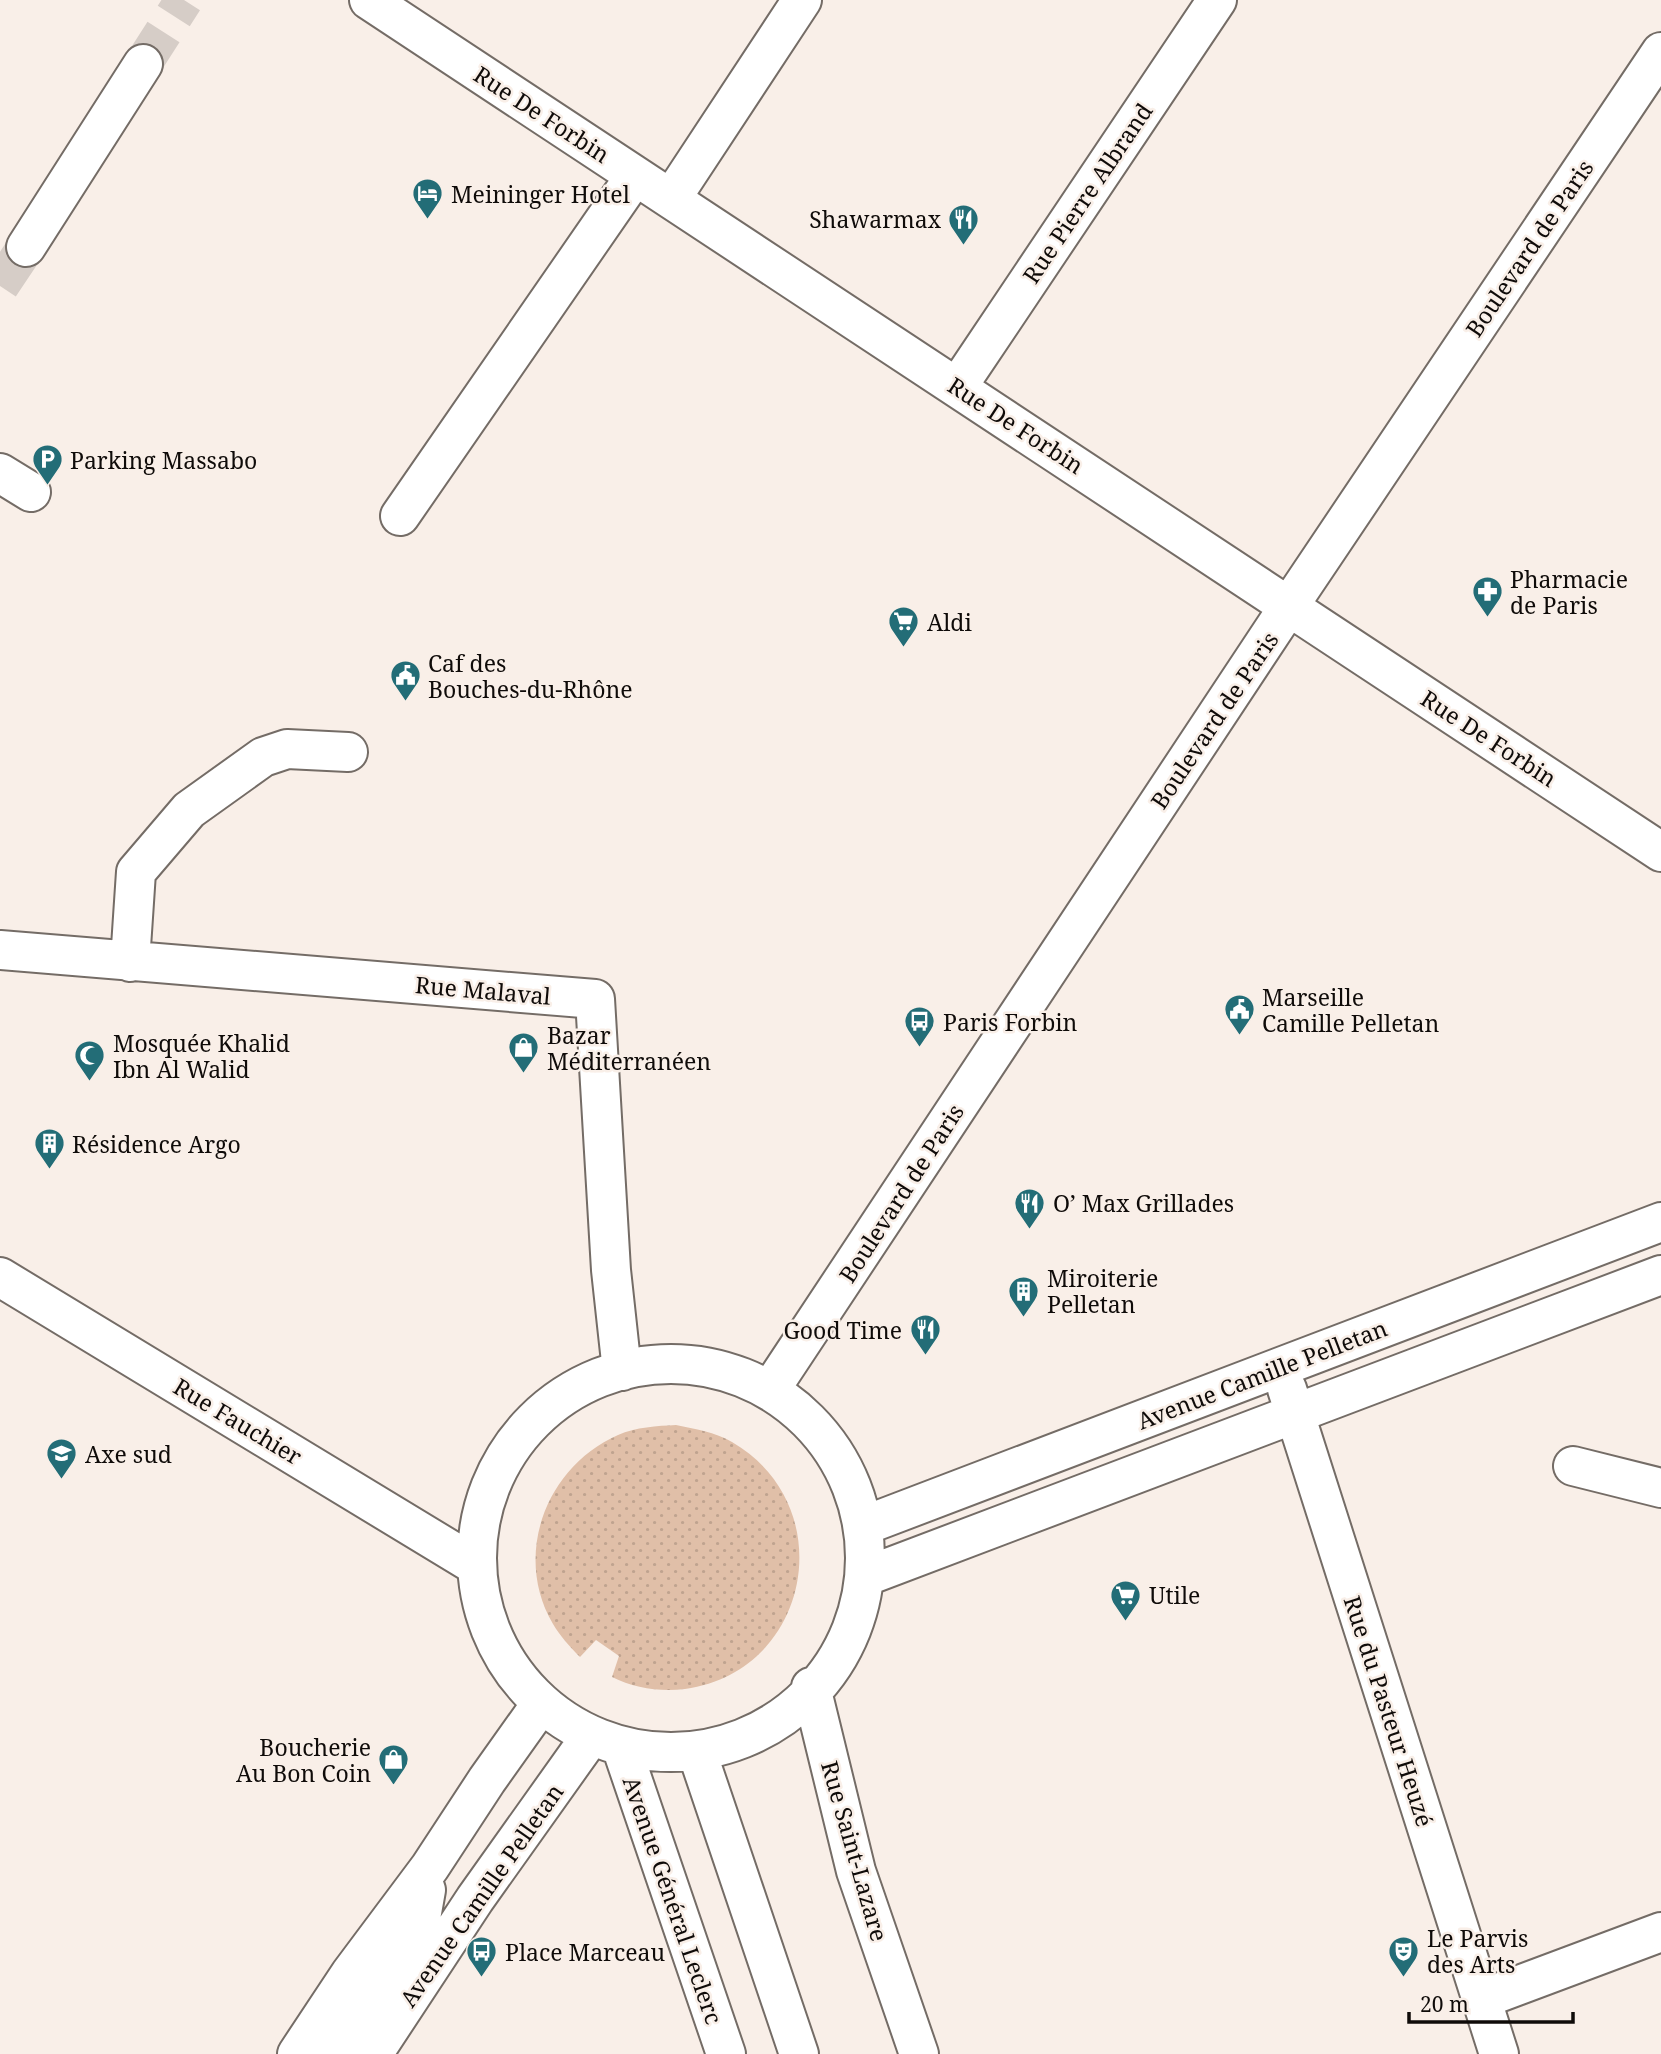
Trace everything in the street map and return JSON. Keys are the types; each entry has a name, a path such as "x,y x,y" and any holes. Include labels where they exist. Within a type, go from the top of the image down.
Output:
{"street":[{"name":"Rue De Forbin","path":"369,0 1661,852"},
{"path":"671,199 802,0"},
{"name":"Rue Pierre Albrand","path":"958,386 1217,0"},
{"name":"Boulevard de Paris","path":"771,1390 1289,606 1661,52"},
{"path":"26,247 143,64"},
{"path":"400,516 635,176"},
{"path":"130,962 136,872 189,810 263,757 287,749 348,752"},
{"name":"Rue Malaval","path":"0,950 595,999 611,1270 622,1371"},
{"name":"Avenue Camille Pelletan","path":"863,1526 1661,1222"},
{"path":"864,1577 1661,1275"},
{"name":"Rue Fauchier","path":"0,1277 475,1565"},
{"path":"674,1363 724,1370 771,1390 804,1416 831,1448 852,1485 863,1526 864,1577 858,1610 840,1651 796,1708 751,1736 698,1755 661,1753 606,1741 570,1725 541,1704 506,1663 483,1613 475,1565 486,1494 517,1437 564,1393 622,1371 674,1363"},
{"name":"Rue du Pasteur Heuzé","path":"1279,1367 1499,2054"},
{"path":"1573,1466 1661,1488"},
{"name":"Rue Saint-Lazare","path":"811,1687 856,1871 919,2054"},
{"name":"Avenue Camille Pelletan","path":"297,2054 351,1974 430,1867 541,1704"},
{"name":"Avenue Camille Pelletan","path":"373,2054 475,1899 606,1741"},
{"name":"Avenue Général Leclerc","path":"606,1741 726,2054"},
{"path":"698,1755 799,2054"},
{"name":"Avenue Camille Pelletan","path":"333,2054 420,1924 430,1867"},
{"path":"1482,1999 1661,1932"}],"shaded area":[{"path":"676,1425 705,1431 732,1442 767,1470 789,1505 799,1544 797,1583 784,1620 761,1652 728,1676 676,1690 638,1686 612,1677 619,1656 596,1640 580,1657 553,1624 541,1597 536,1569 537,1542 544,1515 555,1490 572,1468 593,1449 618,1435 654,1426"}],"tunnel":[{"path":"143,64 184,0"},
{"path":"0,286 26,247"}],"place":[{"name":"Meininger Hotel","path":"428,221"},
{"name":"Shawarmax","path":"964,246"},
{"name":"Parking Massabo","path":"47,487"},
{"name":"Pharmacie de Paris","path":"1487,619"},
{"name":"Aldi","path":"904,649"},
{"name":"Caf des Bouches-du-Rhône","path":"405,703"},
{"name":"Marseille Camille Pelletan","path":"1239,1037"},
{"name":"Paris Forbin","path":"920,1049"},
{"name":"Bazar Méditerranéen","path":"524,1075"},
{"name":"Mosquée Khalid Ibn Al Walid","path":"90,1083"},
{"name":"Résidence Argo","path":"49,1171"},
{"name":"O’ Max Grillades","path":"1030,1230"},
{"name":"Miroiterie Pelletan","path":"1024,1318"},
{"name":"Good Time","path":"925,1357"},
{"name":"Axe sud","path":"62,1481"},
{"name":"Utile","path":"1126,1622"},
{"name":"Boucherie Au Bon Coin","path":"394,1787"},
{"name":"Le Parvis des Arts","path":"1404,1978"},
{"name":"Place Marceau","path":"482,1979"}]}
